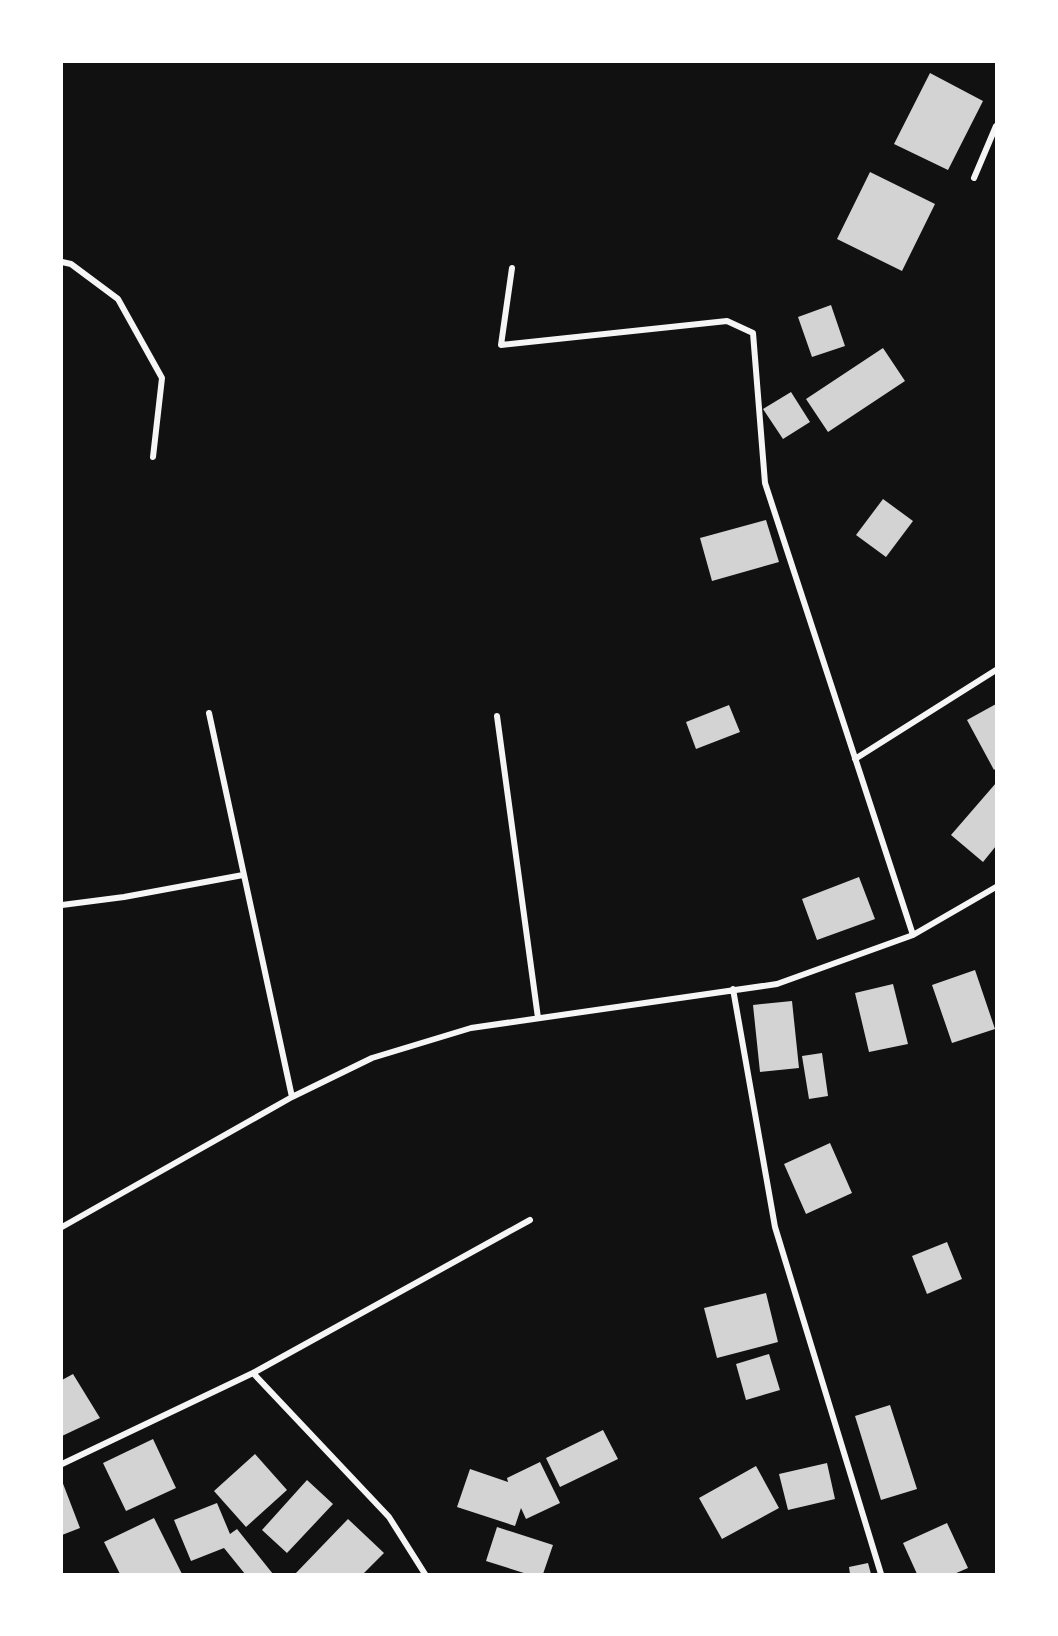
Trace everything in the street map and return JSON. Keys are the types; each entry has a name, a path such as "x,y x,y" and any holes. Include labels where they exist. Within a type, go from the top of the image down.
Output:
{"street":[{"path":"974,178 996,126"},
{"path":"62,262 70,264 118,299 162,378 153,457"},
{"path":"512,268 501,345 727,321 753,333 765,483 913,935"},
{"path":"855,759 996,670"},
{"path":"208,713 292,1096"},
{"path":"497,716 538,1018"},
{"path":"62,905 124,897 243,875"},
{"path":"62,1227 292,1096 372,1058 471,1028 777,984 913,935 996,887"},
{"path":"734,989 775,1227 881,1575"},
{"path":"62,1464 253,1373 530,1220"},
{"path":"253,1373 389,1517 425,1575"}],"building":[{"path":"930,73 983,101 948,170 894,144"},
{"path":"870,172 935,204 902,271 837,239"},
{"path":"831,305 845,346 812,357 798,317"},
{"path":"883,348 905,381 828,432 806,399"},
{"path":"791,392 810,422 783,439 763,409"},
{"path":"883,499 913,521 886,557 856,535"},
{"path":"766,520 779,562 712,581 700,538"},
{"path":"996,704 996,768 994,770 967,720"},
{"path":"729,705 740,732 696,749 686,722"},
{"path":"996,783 996,846 983,862 951,835"},
{"path":"859,877 875,919 817,940 802,899"},
{"path":"975,970 995,1029 952,1043 932,985"},
{"path":"893,984 908,1044 869,1052 855,993"},
{"path":"792,1001 799,1068 760,1072 753,1005"},
{"path":"822,1053 828,1096 809,1099 802,1056"},
{"path":"830,1143 852,1193 806,1214 784,1164"},
{"path":"947,1242 962,1279 927,1294 912,1256"},
{"path":"766,1293 778,1342 717,1358 704,1308"},
{"path":"769,1354 780,1390 746,1400 736,1364"},
{"path":"73,1374 100,1418 62,1436 62,1380"},
{"path":"890,1405 917,1489 881,1500 855,1416"},
{"path":"603,1430 618,1459 560,1487 546,1458"},
{"path":"153,1439 176,1488 126,1511 103,1463"},
{"path":"255,1454 287,1490 246,1527 214,1491"},
{"path":"540,1462 560,1503 526,1519 521,1508 515,1526 457,1507 470,1469 508,1482 507,1478"},
{"path":"827,1463 835,1499 788,1510 779,1474"},
{"path":"756,1466 779,1508 722,1539 699,1498"},
{"path":"307,1480 333,1504 287,1553 262,1530"},
{"path":"62,1481 80,1528 62,1535"},
{"path":"217,1503 230,1534 237,1529 273,1574 245,1574 224,1548 191,1561 174,1520"},
{"path":"154,1518 182,1574 120,1574 104,1542"},
{"path":"348,1519 384,1553 363,1574 296,1573"},
{"path":"947,1523 968,1568 954,1574 917,1574 903,1543"},
{"path":"497,1527 553,1545 543,1574 527,1574 486,1561"},
{"path":"868,1563 871,1574 850,1574 849,1567"}]}
